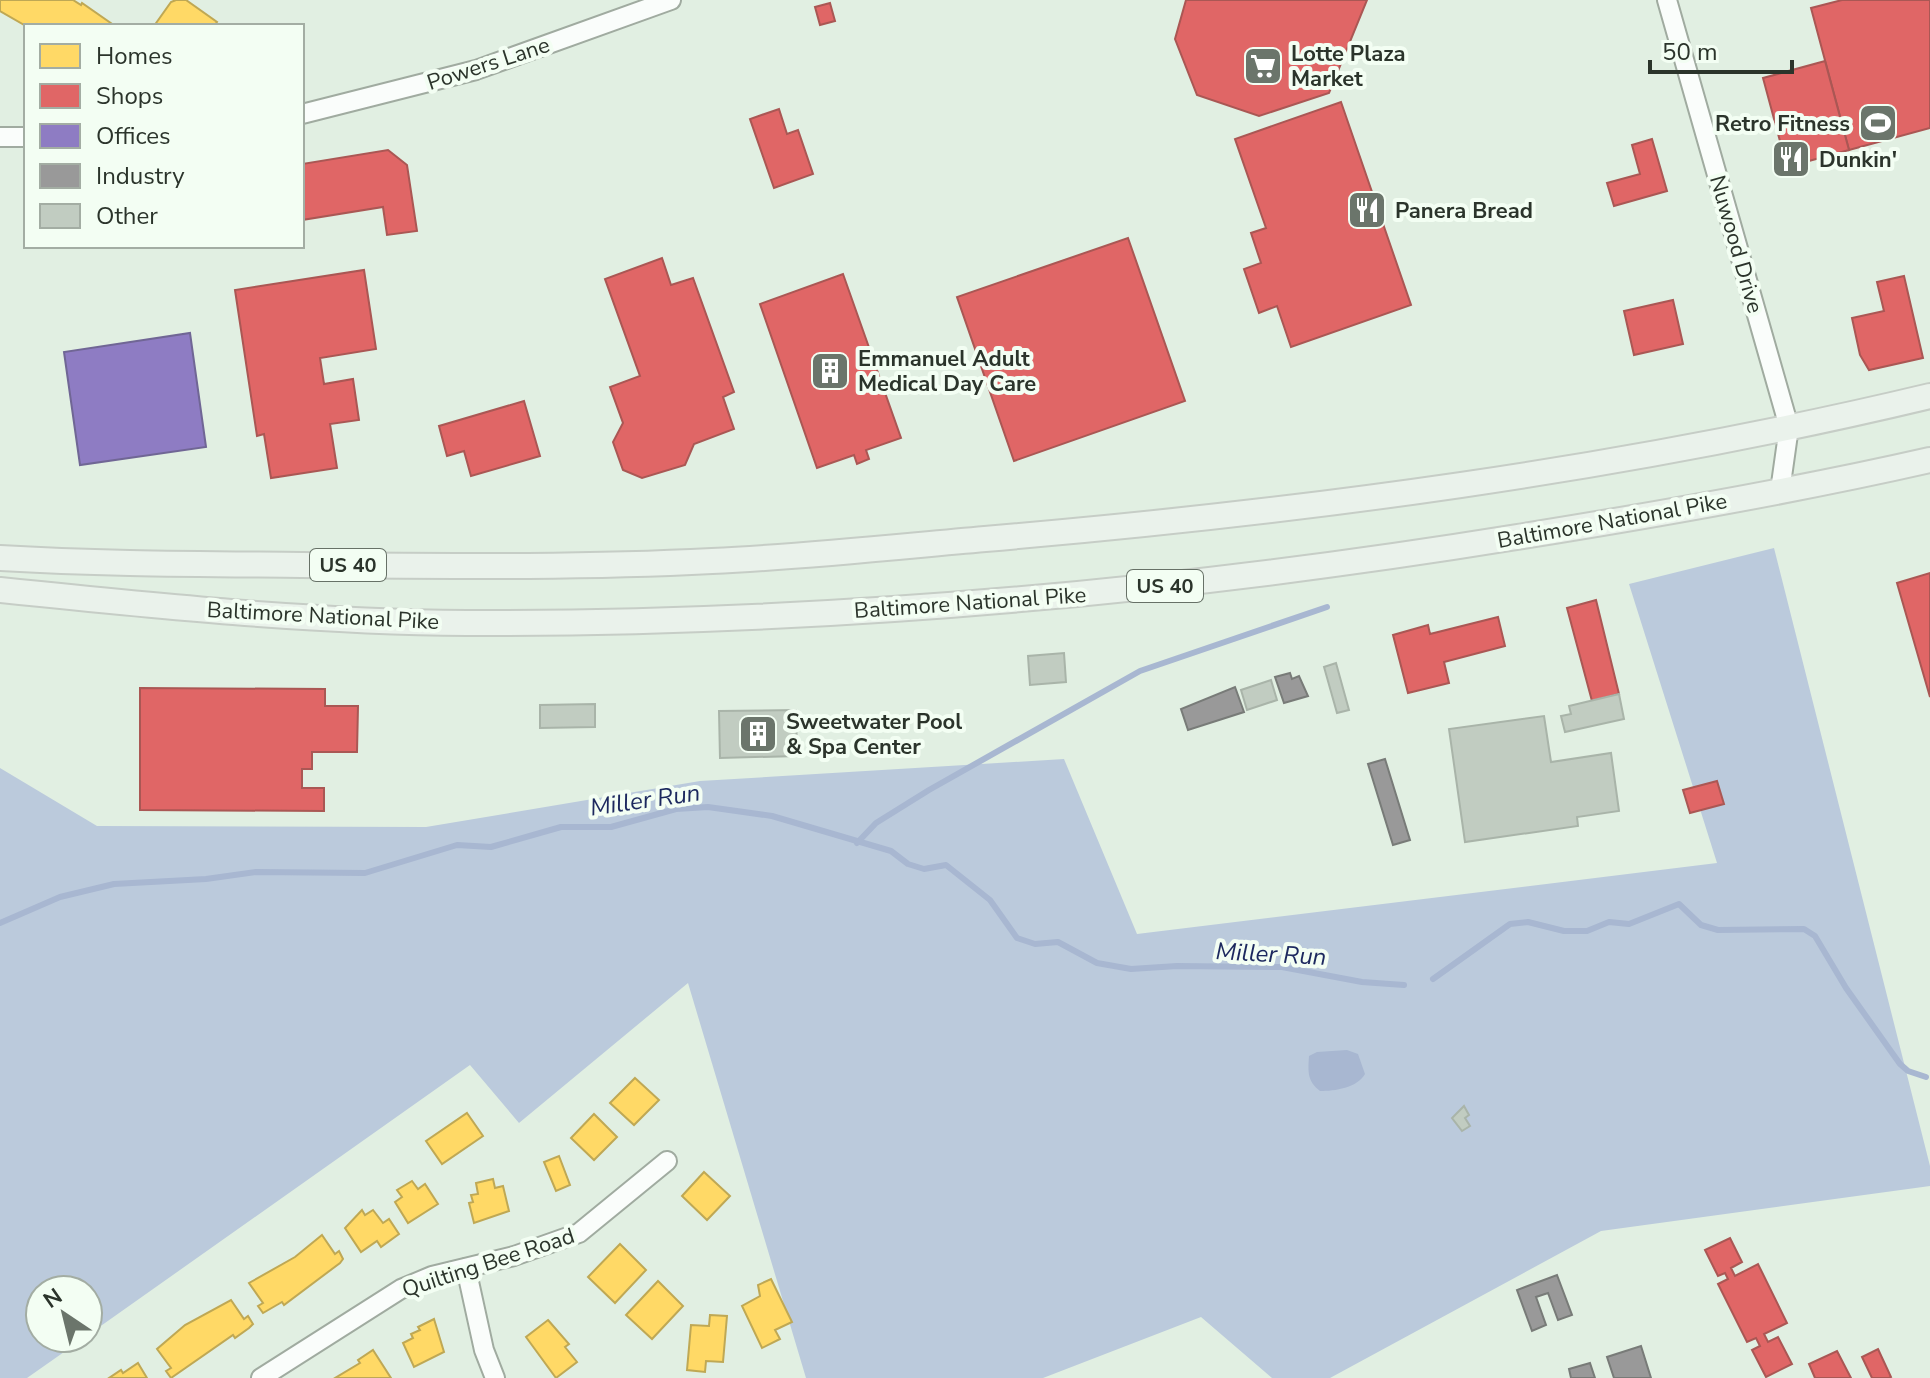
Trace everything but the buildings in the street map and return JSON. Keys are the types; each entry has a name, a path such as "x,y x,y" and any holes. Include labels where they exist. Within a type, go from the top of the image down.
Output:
{"main road":[{"name":"Baltimore National Pike","path":"0,558 110,563 452,566 715,561 1134,527 1319,505 1789,427 1930,396"},
{"name":"Baltimore National Pike","path":"0,590 391,621 738,618 1136,589 1345,565 1621,521 1930,460"}],"street":[{"name":"Powers Lane","path":"304,113 476,70 671,0"},
{"name":"Nuwood Drive","path":"1667,0 1789,427 1780,491"},
{"path":"0,137 24,137"},
{"name":"Quilting Bee Road","path":"261,1378 401,1289 579,1233 667,1161"},
{"path":"466,1268 484,1350 495,1378"}],"shaded area":[{"path":"1774,548 1930,1166 1930,1186 1601,1231 1330,1378 1272,1378 1201,1317 1043,1378 806,1378 688,983 519,1123 470,1065 104,1324 104,1274 24,1274 24,1354 61,1354 27,1378 0,1378 0,768 97,826 426,827 700,781 1064,759 1137,934 1717,863 1629,584"},
{"path":"1347,1050 1358,1054 1365,1074 1351,1086 1320,1091 1309,1075 1309,1056 1317,1052"}],"waterway":[{"path":"857,843 876,823 929,790 1140,671 1327,607"},
{"name":"Miller Run","path":"0,923 60,897 114,884 206,879 256,872 365,873 457,845 491,847 561,827 611,827 676,809 708,807 772,816 891,851 908,864 924,869 946,865 990,900 1017,938 1035,944 1058,942 1097,963 1131,969 1282,967 1362,982 1404,985"},
{"name":"Miller Run","path":"1433,979 1510,924 1528,922 1564,931 1587,931 1609,922 1629,924 1679,904 1701,925 1718,930 1804,929 1815,936 1846,988 1900,1064 1908,1071 1926,1077"}],"place":[{"name":"Lotte Plaza Market","path":"1263,66"},
{"name":"Retro Fitness","path":"1878,123"},
{"name":"Dunkin'","path":"1791,159"},
{"name":"Panera Bread","path":"1367,210"},
{"name":"Emmanuel Adult Medical Day Care","path":"830,371"},
{"name":"Sweetwater Pool & Spa Center","path":"758,734"}]}
